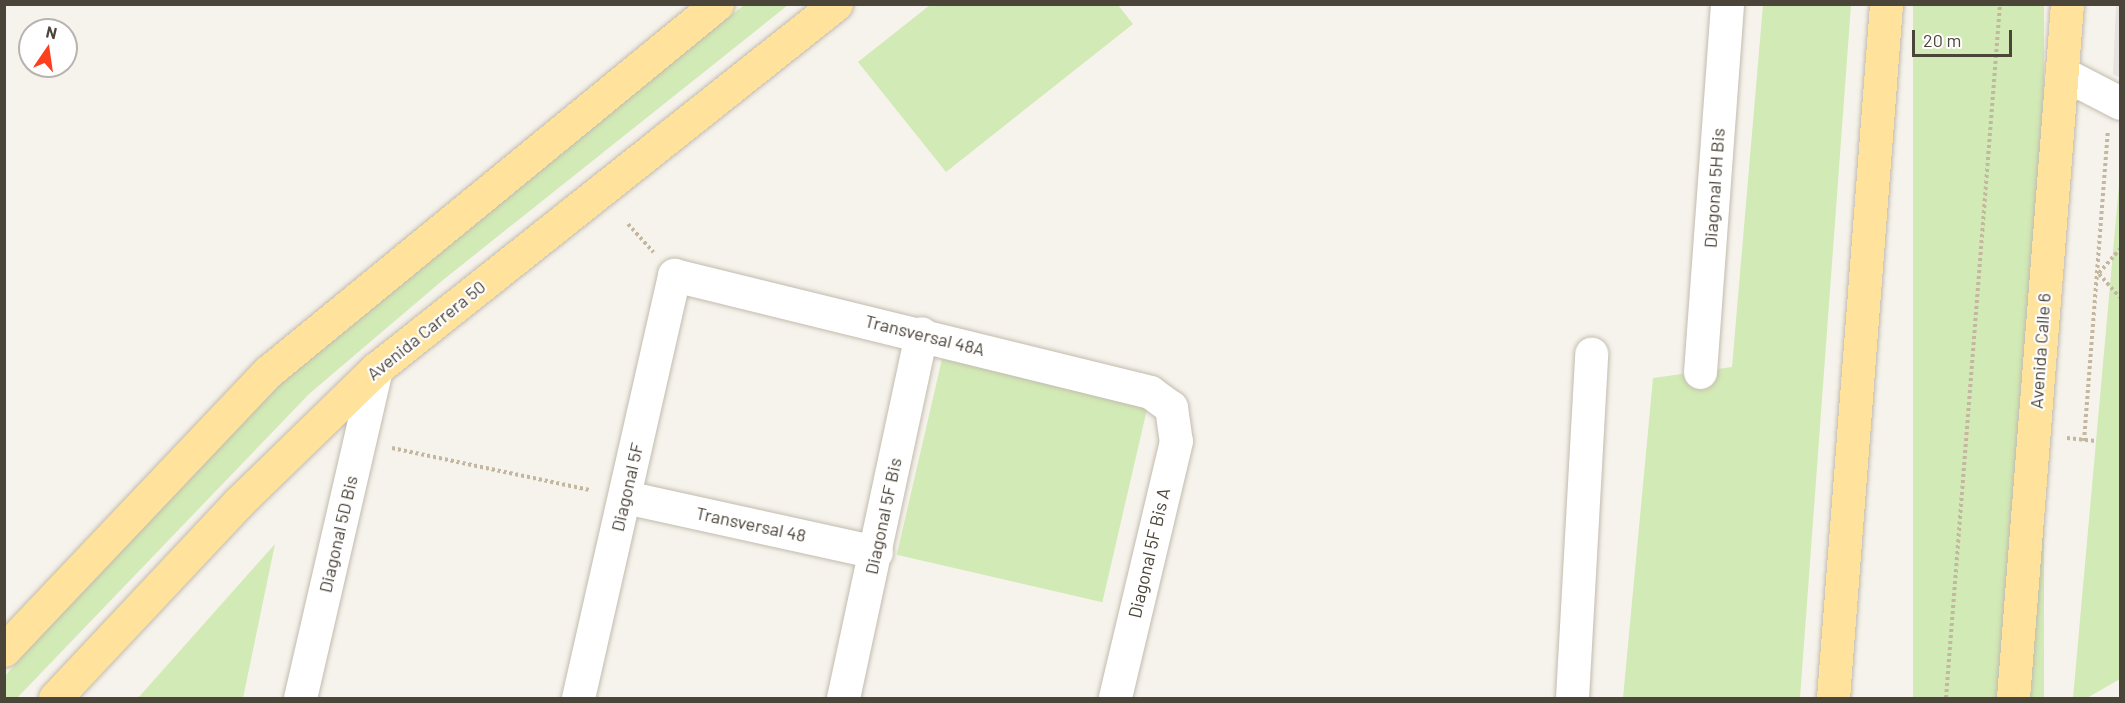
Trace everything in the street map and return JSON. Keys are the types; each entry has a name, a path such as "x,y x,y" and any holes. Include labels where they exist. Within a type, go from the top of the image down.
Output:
{"main road":[{"path":"4,650 269,371 717,4"},
{"name":"Avenida Carrera 50","path":"56,699 239,502 376,369 836,4"},
{"path":"1833,699 1886,4"},
{"name":"Avenida Calle 6","path":"2013,699 2067,4"}],"street":[{"name":"Diagonal 5H Bis","path":"1700,372 1727,4"},
{"path":"2062,72 2114,116"},
{"name":"Transversal 48A","path":"674,275 921,333 1150,392 1171,407"},
{"name":"Diagonal 5F","path":"578,699 626,497 674,275"},
{"name":"Diagonal 5F Bis","path":"843,699 921,333"},
{"path":"1572,699 1591,354"},
{"name":"Diagonal 5D Bis","path":"300,699 376,369"},
{"name":"Diagonal 5F Bis A","path":"1115,699 1176,441 1171,407"},
{"name":"Transversal 48","path":"626,497 876,552"}],"path":[{"path":"1946,699 2000,4"},
{"path":"2084,441 2114,116"},
{"path":"2099,274 2121,249"},
{"path":"2099,274 2121,297"},
{"path":"2062,437 2096,441"},
{"path":"359,441 626,497"}],"shaded area":[{"path":"2116,5 2120,5 2120,78 2113,74"}],"green space":[{"path":"744,5 788,5 443,280 309,394 17,698 5,698 5,676 145,515 289,374 545,160"},
{"path":"930,5 1118,5 1133,24 946,172 858,62"},
{"path":"1763,5 1851,5 1800,698 1623,698 1653,378 1732,367"},
{"path":"1913,5 2044,5 2044,698 1913,698"},
{"path":"2120,174 2120,679 2087,698 2073,698"},
{"path":"942,359 1148,406 1102,602 897,555"},
{"path":"275,544 243,698 138,698"}]}
